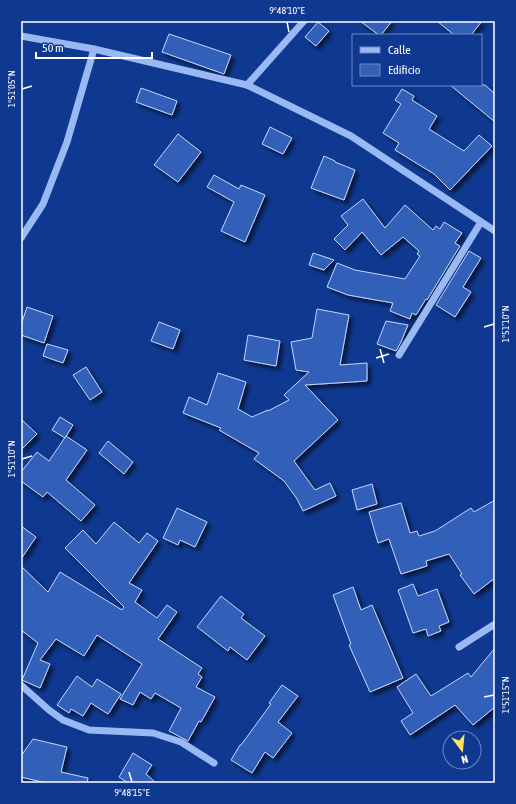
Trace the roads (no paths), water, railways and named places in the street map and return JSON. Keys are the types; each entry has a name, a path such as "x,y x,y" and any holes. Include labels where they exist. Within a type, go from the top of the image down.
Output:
{"street":[{"path":"247,85 304,21"},
{"path":"21,36 94,49 247,85 351,136 495,231"},
{"path":"21,238 43,204 67,142 94,49"},
{"path":"399,355 482,222"},
{"path":"459,647 495,624"},
{"path":"21,685 49,710 63,720 89,730 153,732 181,742 214,763"}]}
